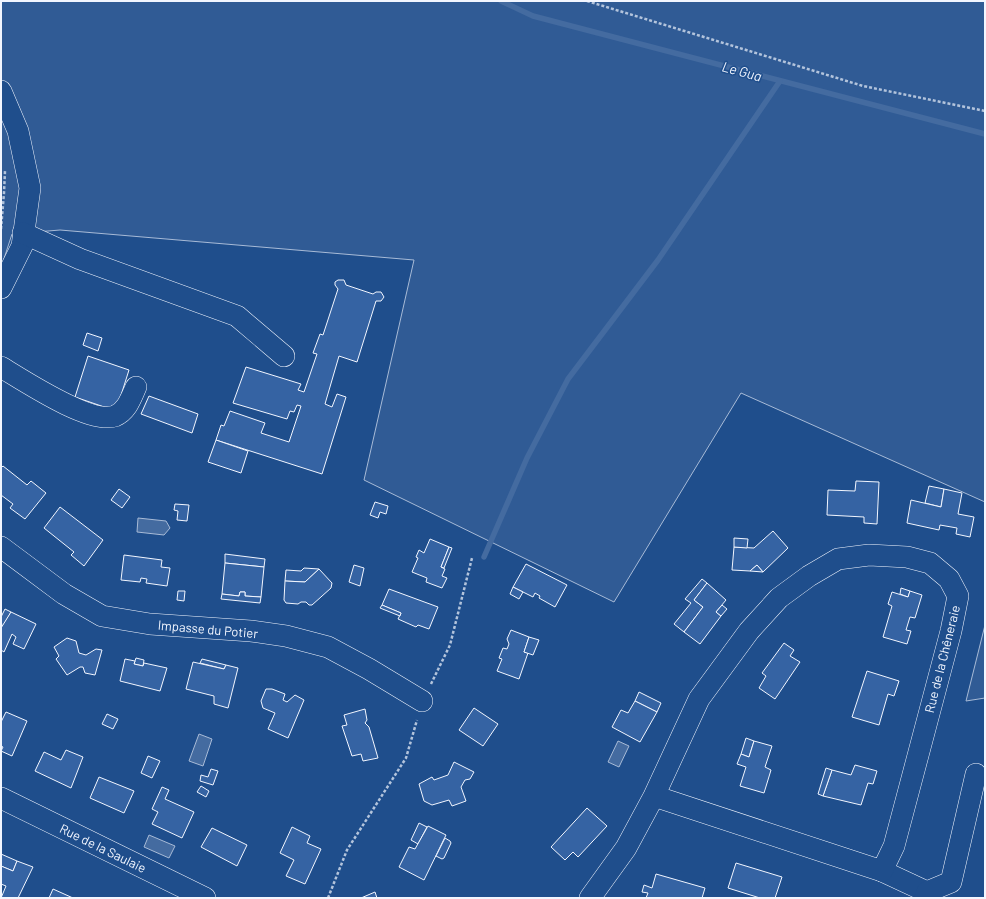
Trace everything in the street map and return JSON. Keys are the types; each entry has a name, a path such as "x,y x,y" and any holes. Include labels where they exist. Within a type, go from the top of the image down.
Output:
{"street":[{"path":"1,91 18,131 30,188 22,246 1,288"},
{"path":"23,233 80,259 237,316 284,356"},
{"path":"1,368 60,401 83,411 101,416 114,416 127,407 136,387"},
{"name":"Impasse du Potier","path":"1,547 64,594 102,616 150,624 251,631 286,636 328,647 369,669 422,701"},
{"name":"Rue de la Chêneraie","path":"590,898 626,848 654,796 698,699 749,631 779,598 809,576 838,560 869,555 908,557 930,563 949,579 958,596 949,638 894,846 882,870"},
{"path":"654,796 882,870 926,895 951,882 976,774"},
{"name":"Rue de la Saulaie","path":"1,798 205,898"}],"path":[{"path":"587,1 863,86 985,111"},
{"path":"1,229 5,168"},
{"path":"328,898 347,850 406,758 422,701 450,645 472,558"}],"shaded area":[{"path":"1,1 985,1 985,502 741,393 614,602 364,480 414,260 60,230 12,234 1,268"},
{"path":"138,518 166,521 170,528 164,535 137,532"},
{"path":"985,625 985,698 966,701"},
{"path":"199,734 212,739 203,766 189,761"},
{"path":"618,741 629,746 619,767 608,762"},
{"path":"149,835 175,846 169,858 144,847"}],"building":[{"path":"338,280 344,280 346,285 373,294 376,292 381,292 384,297 381,301 376,301 357,362 339,356 325,404 332,407 337,394 346,397 322,474 216,440 221,425 224,426 230,411 265,423 261,433 289,442 301,406 297,405 294,412 290,411 287,419 233,403 246,367 301,384 298,390 304,392 317,354 313,353 320,334 323,335 338,289 335,282"},
{"path":"87,333 102,338 98,351 83,345"},
{"path":"88,356 129,370 116,411 75,397"},
{"path":"149,396 198,414 192,433 141,414"},
{"path":"216,440 248,451 241,473 208,462"},
{"path":"3,466 27,485 31,481 46,493 25,519 10,508 13,504 1,495 1,468"},
{"path":"856,481 879,482 877,524 864,523 864,517 827,515 828,490 855,491"},
{"path":"929,486 944,489 941,507 925,503"},
{"path":"119,489 130,497 122,508 111,500"},
{"path":"944,489 962,493 958,514 974,517 970,537 956,534 957,528 940,525 939,530 907,523 911,500 941,507"},
{"path":"375,502 388,506 386,514 380,512 378,518 370,515"},
{"path":"175,504 189,505 187,521 177,520 178,511 174,510"},
{"path":"60,507 103,540 84,566 71,555 74,552 44,528"},
{"path":"773,531 788,548 763,572 757,565 750,571 732,570 734,547 754,548"},
{"path":"734,538 748,539 747,548 734,547"},
{"path":"430,539 449,547 441,567 445,569 442,576 447,578 442,588 426,582 427,578 412,572 418,558 416,557 419,550 424,553"},
{"path":"449,547 452,548 444,568 441,567"},
{"path":"225,554 265,559 264,567 225,563"},
{"path":"124,555 162,560 161,567 170,568 167,586 146,583 147,579 141,578 140,582 121,580"},
{"path":"225,563 264,567 261,597 245,596 245,592 240,592 239,596 222,594"},
{"path":"526,564 567,585 555,607 539,598 540,596 535,593 533,597 513,587"},
{"path":"354,565 364,568 360,586 349,582"},
{"path":"757,565 763,572 750,571"},
{"path":"304,568 319,569 305,582 285,581 286,570 301,571"},
{"path":"319,569 332,583 331,588 312,605 309,605 306,602 301,602 298,604 286,603 284,600 285,581 305,582"},
{"path":"702,579 707,583 694,600 703,607 684,632 674,624 691,603 685,599"},
{"path":"707,583 726,600 716,612 721,616 700,644 684,632 703,607 694,600"},
{"path":"513,587 523,592 519,599 510,594"},
{"path":"901,588 910,591 908,597 900,594"},
{"path":"389,589 438,607 429,629 418,625 416,627 398,619 401,613 382,605"},
{"path":"178,591 185,591 184,601 177,600"},
{"path":"910,591 922,595 915,618 910,617 906,630 911,631 907,644 883,637 892,606 888,604 892,592 908,597"},
{"path":"240,592 245,592 245,596 261,597 260,603 221,599 222,594 239,596"},
{"path":"382,605 401,613 400,616 380,608"},
{"path":"722,605 727,609 721,616 716,612"},
{"path":"5,609 11,612 2,628 1,617"},
{"path":"11,612 36,624 24,649 13,644 16,637 12,634 4,652 1,650 1,628"},
{"path":"511,630 529,637 524,652 528,653 519,679 497,671 502,659 499,658 503,648 507,649 509,644 507,639"},
{"path":"529,637 539,640 533,655 524,652"},
{"path":"67,638 76,641 79,653 86,655 96,649 102,650 95,675 85,673 83,667 80,667 67,675 56,659 59,656 54,647"},
{"path":"784,643 794,650 790,656 800,662 775,699 759,688 766,676 762,673"},
{"path":"136,658 144,660 143,666 134,664"},
{"path":"125,659 135,661 134,664 143,666 144,663 167,668 160,691 120,681"},
{"path":"202,659 226,665 224,669 200,663"},
{"path":"193,662 224,669 226,665 238,668 228,708 214,704 214,696 186,689"},
{"path":"867,671 899,681 894,696 888,694 879,725 852,717"},
{"path":"266,689 272,689 285,694 283,700 287,702 295,695 304,700 288,738 268,729 275,713 263,708 261,701"},
{"path":"639,692 661,703 657,712 635,701"},
{"path":"635,701 657,712 640,742 612,727 621,710 628,713"},
{"path":"474,708 498,724 483,746 459,730"},
{"path":"365,709 367,720 365,723 369,727 378,758 363,761 361,754 352,756 342,726 347,725 344,715"},
{"path":"6,712 27,721 12,756 1,751 3,747 1,746 1,722"},
{"path":"107,714 118,719 113,729 102,724"},
{"path":"746,738 754,741 749,757 741,754"},
{"path":"754,741 772,746 765,767 771,770 764,793 740,786 746,767 737,764 741,754 749,757"},
{"path":"66,750 83,757 71,788 35,771 44,752 61,760"},
{"path":"148,756 160,761 152,778 141,773"},
{"path":"454,762 474,772 470,779 465,780 461,787 466,801 452,806 449,800 432,805 424,801 419,784 432,777 434,780 448,775"},
{"path":"855,765 877,771 873,784 868,783 861,805 823,796 832,770 851,775"},
{"path":"826,768 832,770 823,796 818,794"},
{"path":"211,769 218,771 213,785 200,781 201,775 208,777"},
{"path":"99,777 134,791 124,813 90,798"},
{"path":"201,786 209,791 206,797 197,792"},
{"path":"162,787 169,790 165,799 194,812 182,838 152,824 158,812 152,809"},
{"path":"587,808 607,826 578,857 573,852 565,860 551,847"},
{"path":"419,823 427,827 418,844 411,840"},
{"path":"428,826 446,835 424,880 399,867 409,847 415,849"},
{"path":"292,827 310,836 307,843 321,849 305,884 286,876 294,860 280,853"},
{"path":"212,828 247,845 237,866 201,847"},
{"path":"445,838 451,843 444,858 442,859 436,856"},
{"path":"1,854 17,861 13,871 1,866"},
{"path":"17,861 33,867 18,898 1,898 6,886 1,884 1,866 13,871"},
{"path":"736,863 782,877 775,898 760,898 728,888"},
{"path":"656,874 705,888 702,898 646,898 648,893 642,892 644,885 652,888"},
{"path":"53,889 73,898 49,898"},
{"path":"375,892 377,898 361,898"}],"waterway":[{"name":"Le Gua","path":"501,1 533,16 985,134"},
{"path":"484,557 527,458 568,379 658,260 780,81"}]}
